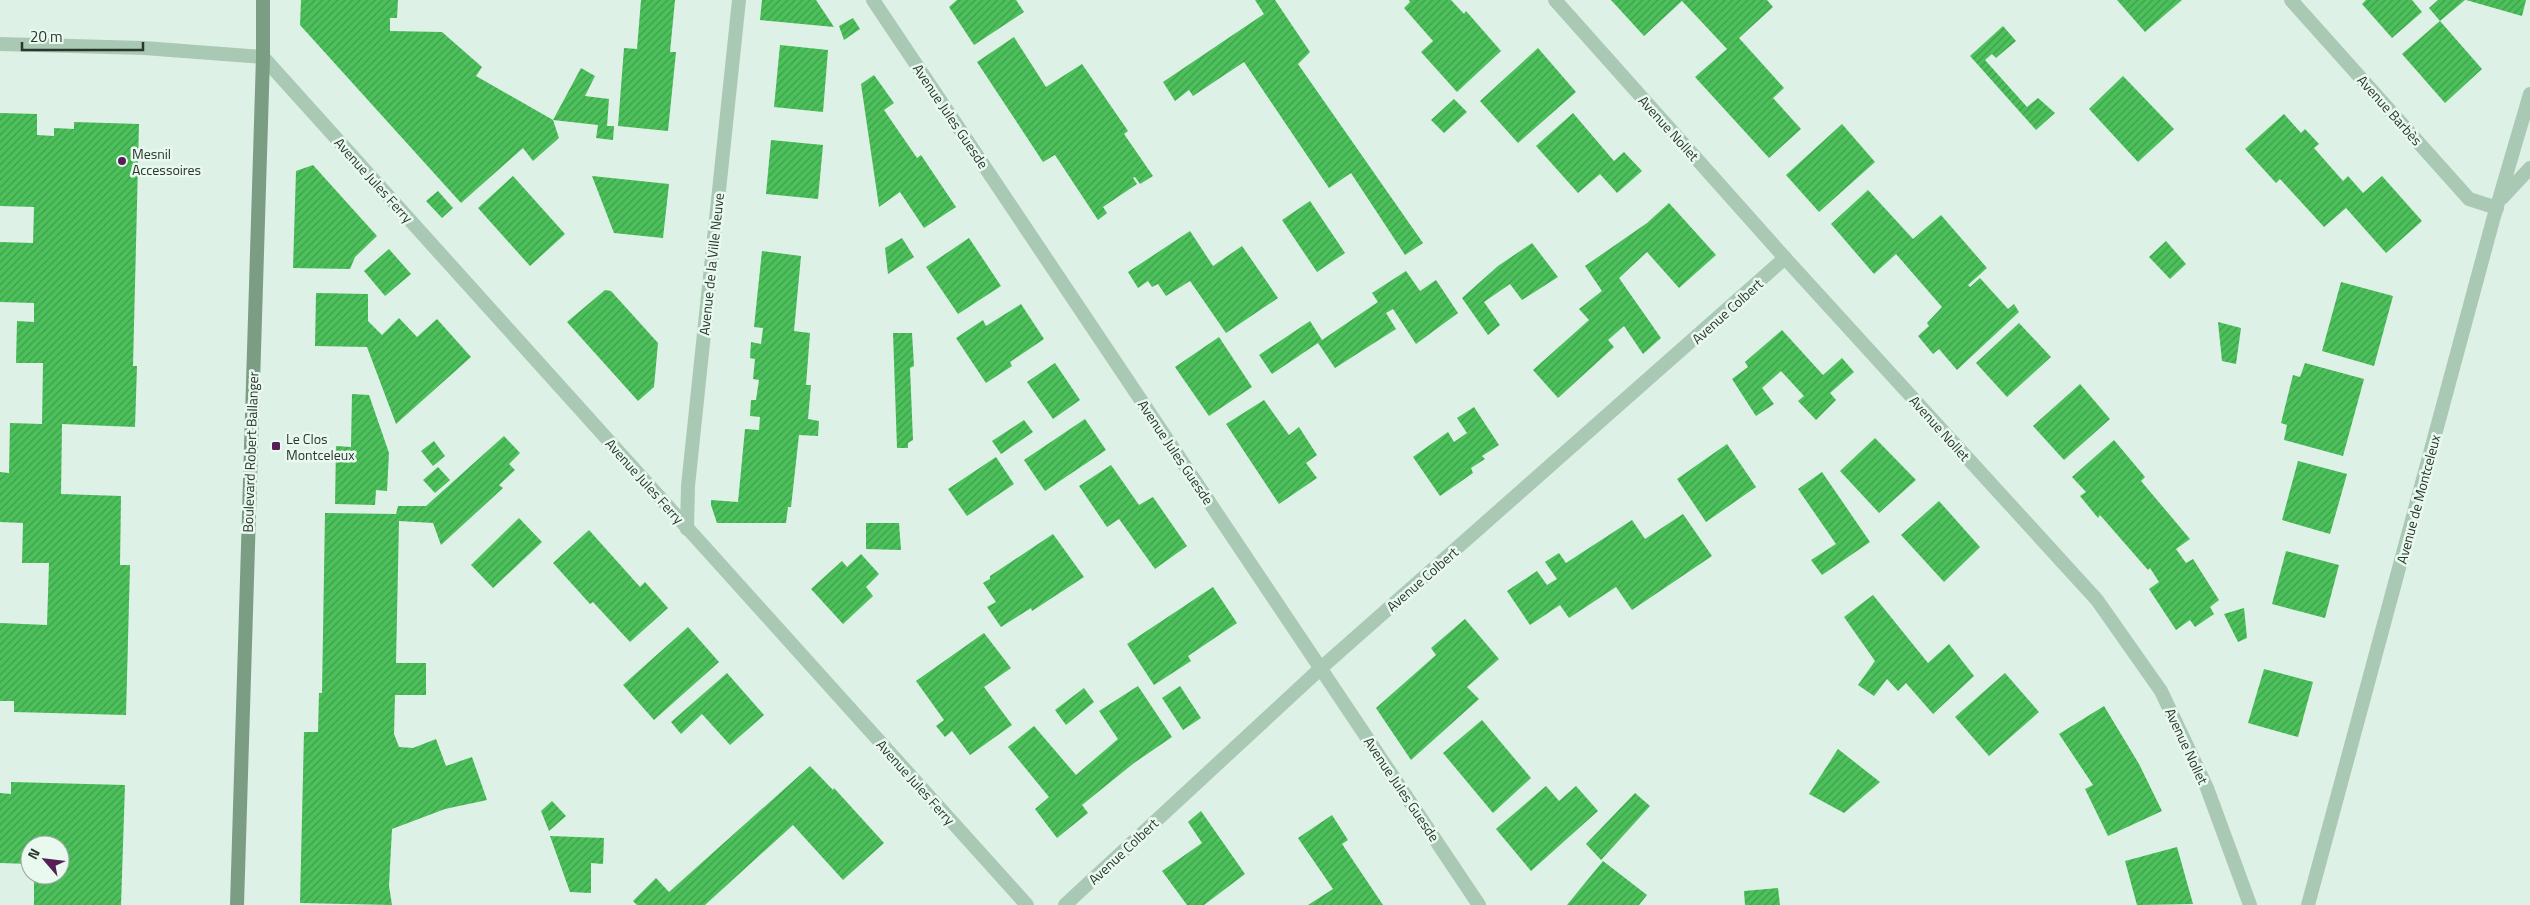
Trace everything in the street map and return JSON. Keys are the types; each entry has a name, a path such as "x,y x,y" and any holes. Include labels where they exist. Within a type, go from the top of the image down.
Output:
{"main road":[{"name":"Boulevard Robert Ballanger","path":"237,905 249,449 263,58 263,0"}],"street":[{"name":"Avenue de la Ville Neuve","path":"687,529 688,486 739,0"},
{"name":"Avenue Jules Guesde","path":"873,0 1479,905"},
{"name":"Avenue Nollet","path":"1555,0 1785,258 2097,600 2161,691 2207,788 2250,905"},
{"name":"Avenue Barbès","path":"2291,0 2469,198 2498,205"},
{"path":"0,44 144,48 263,58"},
{"name":"Avenue Jules Ferry","path":"263,58 1026,905"},
{"name":"Avenue de Montceleux","path":"2308,905 2498,205 2530,94"},
{"path":"2498,205 2530,168"},
{"name":"Avenue Colbert","path":"1065,905 1321,668 1785,258"}],"building":[{"path":"301,0 398,0 397,18 390,18 390,31 442,32 482,67 476,76 553,120 559,138 533,161 523,148 461,203 300,25"},
{"path":"641,0 675,0 670,52 676,52 668,131 618,126 624,48 637,49"},
{"path":"762,0 816,0 834,27 760,20"},
{"path":"957,0 1016,0 1024,12 974,45 949,7"},
{"path":"1255,0 1275,0 1310,52 1298,64 1423,243 1405,255 1351,173 1329,188 1244,62 1193,96 1189,90 1175,101 1163,82 1264,14"},
{"path":"1409,0 1451,0 1464,14 1466,11 1501,51 1457,92 1421,52 1433,41 1404,8 1410,2"},
{"path":"1611,0 1767,0 1773,7 1739,38 1784,88 1773,98 1801,129 1769,158 1695,77 1727,49 1682,1 1644,36"},
{"path":"2117,0 2182,0 2145,32"},
{"path":"2366,0 2412,0 2422,12 2392,38 2362,4"},
{"path":"2438,0 2465,0 2440,21 2429,8"},
{"path":"2466,0 2526,0 2522,16"},
{"path":"853,18 860,29 844,40 839,26"},
{"path":"2440,21 2482,69 2445,103 2402,54"},
{"path":"2003,26 2016,41 1996,58 1992,54 1985,60 2027,107 2038,98 2055,113 2036,130 1970,56"},
{"path":"1014,37 1046,87 1082,64 1128,131 1124,134 1153,176 1140,184 1135,177 1133,178 1137,184 1103,207 1107,213 1098,220 1055,155 1043,162 977,62"},
{"path":"780,45 828,50 823,112 774,107"},
{"path":"1538,48 1576,92 1518,143 1480,101"},
{"path":"581,68 595,76 585,96 609,99 607,126 614,126 613,140 596,138 598,125 553,120"},
{"path":"874,75 894,103 884,110 917,158 921,155 956,207 924,228 900,192 879,207 861,84"},
{"path":"2123,76 2174,129 2138,162 2089,109"},
{"path":"1454,99 1467,112 1444,133 1431,120"},
{"path":"0,113 37,114 37,135 54,136 54,128 74,129 74,122 139,124 133,366 137,366 135,427 62,424 61,494 121,496 120,565 130,565 126,715 14,712 14,701 0,701 0,623 47,625 49,563 22,563 23,523 0,522 0,472 9,473 10,423 42,424 43,363 16,363 17,321 34,322 34,303 0,302 0,242 33,243 34,207 0,206"},
{"path":"1573,113 1614,161 1624,152 1642,171 1617,193 1600,174 1578,193 1536,146"},
{"path":"2284,114 2301,133 2305,129 2319,144 2314,148 2343,181 2348,176 2363,193 2382,176 2422,221 2386,253 2346,208 2324,227 2280,179 2276,183 2245,149"},
{"path":"1842,124 1875,162 1819,212 1786,175"},
{"path":"771,140 823,145 818,199 766,194"},
{"path":"313,165 377,236 355,257 350,269 293,268 296,171"},
{"path":"513,176 565,234 530,266 478,208"},
{"path":"592,176 669,184 663,238 614,233"},
{"path":"1868,190 1913,239 1941,215 1987,268 1968,285 1970,287 1980,278 2008,309 2014,304 2019,312 1957,370 1939,349 1933,354 1918,336 1929,326 1927,323 1942,307 1896,254 1874,274 1831,224"},
{"path":"438,191 453,208 442,218 426,201"},
{"path":"1310,201 1345,253 1317,272 1282,220"},
{"path":"1669,203 1716,255 1679,288 1647,252 1619,278 1661,338 1643,354 1624,326 1608,340 1614,347 1558,398 1533,370 1589,320 1579,309 1602,291 1585,266 1647,223"},
{"path":"1190,231 1213,266 1242,246 1278,298 1226,333 1190,281 1166,296 1158,284 1152,287 1148,281 1138,288 1128,272"},
{"path":"902,238 914,257 888,274 885,248"},
{"path":"969,238 1001,286 958,314 926,267"},
{"path":"2166,241 2186,264 2170,279 2149,257"},
{"path":"1532,243 1558,277 1522,300 1510,284 1484,302 1500,325 1488,335 1462,298 1498,266"},
{"path":"389,249 411,274 385,296 364,271"},
{"path":"762,251 801,256 794,331 810,333 806,385 811,385 808,419 819,421 818,436 799,435 791,507 788,507 786,523 717,523 711,500 738,502 745,429 759,430 760,417 750,416 751,400 756,400 759,380 753,379 755,359 750,358 751,342 761,344 763,328 754,327"},
{"path":"1406,271 1420,291 1436,280 1458,313 1416,344 1393,309 1386,313 1396,329 1335,368 1318,343 1272,374 1259,355 1310,321 1322,340 1378,302 1372,293"},
{"path":"2341,282 2393,296 2374,366 2322,351"},
{"path":"605,290 611,291 658,343 654,387 638,401 567,322"},
{"path":"316,293 368,294 368,321 382,335 399,318 417,337 437,319 471,357 396,424 367,347 315,346"},
{"path":"1021,304 1044,339 1010,362 1012,366 986,383 956,338 983,320 986,326"},
{"path":"2218,322 2241,328 2236,364 2222,361"},
{"path":"2019,323 2051,357 2007,397 1976,363"},
{"path":"1782,330 1823,375 1842,358 1854,372 1830,393 1836,400 1816,420 1798,401 1804,396 1781,371 1762,388 1774,404 1756,416 1732,379 1748,367 1745,362"},
{"path":"893,333 912,333 914,366 910,368 913,440 908,443 908,448 897,448"},
{"path":"1219,337 1252,387 1209,416 1175,367"},
{"path":"1055,363 1080,400 1053,419 1027,382"},
{"path":"2305,363 2364,379 2343,456 2284,440 2287,425 2281,423 2293,375 2300,377"},
{"path":"2080,384 2110,419 2064,460 2033,426"},
{"path":"352,394 369,395 389,453 387,491 376,490 375,505 335,504 336,446 351,447"},
{"path":"1264,400 1289,435 1299,427 1317,455 1306,463 1317,478 1279,504 1226,424"},
{"path":"1474,407 1499,445 1482,456 1485,459 1471,468 1473,473 1440,496 1413,457 1448,432 1454,442 1467,433 1457,418"},
{"path":"1085,419 1106,450 1045,491 1024,460"},
{"path":"1024,420 1033,432 1001,454 992,441"},
{"path":"504,436 520,453 509,464 515,470 499,485 503,488 441,545 433,523 399,521 396,663 426,663 426,695 395,695 394,734 399,747 413,748 436,739 446,766 472,757 487,800 445,809 392,829 389,886 392,905 300,903 304,732 318,732 319,693 322,693 325,513 396,514 398,506 426,506"},
{"path":"1875,438 1916,480 1879,513 1840,471"},
{"path":"2114,440 2145,477 2141,481 2190,539 2176,549 2186,563 2193,559 2219,600 2210,607 2214,614 2195,627 2190,620 2176,630 2149,589 2159,582 2150,568 2148,570 2100,515 2098,518 2080,496 2086,492 2072,477"},
{"path":"434,441 445,456 433,466 421,451"},
{"path":"1727,444 1756,487 1706,522 1677,479"},
{"path":"996,457 1014,484 967,516 948,489"},
{"path":"2298,461 2347,474 2330,534 2282,520"},
{"path":"1111,465 1139,505 1153,497 1187,546 1155,569 1119,519 1107,527 1079,486"},
{"path":"438,467 450,480 435,493 423,480"},
{"path":"1822,472 1870,542 1822,575 1811,560 1836,544 1798,489"},
{"path":"1939,501 1980,547 1944,582 1901,535"},
{"path":"1683,514 1712,556 1632,610 1616,587 1569,618 1560,605 1530,625 1507,591 1537,571 1547,585 1557,579 1545,562 1559,553 1566,563 1632,520 1645,539"},
{"path":"519,518 542,542 493,588 471,565"},
{"path":"866,523 899,523 901,550 866,549"},
{"path":"589,530 640,587 645,582 668,608 630,642 593,602 590,604 553,563"},
{"path":"1053,534 1084,577 1032,611 1031,608 1001,627 987,607 996,602 983,583 990,579 990,576"},
{"path":"2286,551 2339,565 2325,618 2272,604"},
{"path":"861,554 879,574 866,587 873,596 843,624 811,589 842,561 847,567"},
{"path":"1213,587 1237,623 1188,656 1191,661 1154,685 1127,644"},
{"path":"1873,595 1928,663 1949,644 1974,676 1933,714 1906,683 1898,691 1887,679 1874,696 1858,685 1875,661 1844,617"},
{"path":"2244,608 2247,638 2238,642 2224,614"},
{"path":"1465,619 1499,659 1467,687 1479,699 1411,760 1376,708 1436,655 1431,648"},
{"path":"688,627 719,662 654,720 623,685"},
{"path":"984,633 1011,668 984,687 1012,725 970,755 952,731 945,737 936,726 944,720 916,681"},
{"path":"2264,669 2313,682 2298,737 2248,723"},
{"path":"727,673 764,715 730,745 702,714 681,734 671,722"},
{"path":"2005,673 2039,712 1989,756 1955,717"},
{"path":"1138,686 1172,737 1134,763 1082,805 1088,813 1057,838 1035,809 1049,797 1008,747 1034,726 1076,775 1118,739 1099,711"},
{"path":"1180,686 1201,718 1183,730 1162,698"},
{"path":"1084,688 1094,702 1066,725 1055,710"},
{"path":"2104,706 2139,764 2162,811 2108,836 2085,789 2093,785 2059,734"},
{"path":"1482,720 1531,778 1493,813 1443,753"},
{"path":"1838,749 1880,782 1844,813 1809,794"},
{"path":"810,766 833,790 834,788 884,843 843,880 793,825 705,905 637,905 633,901 656,878 669,892"},
{"path":"11,782 125,785 121,905 34,905 34,885 70,885 70,835 20,835 20,864 0,863 0,793 11,794"},
{"path":"1546,786 1559,801 1576,786 1598,811 1531,871 1496,829"},
{"path":"1635,793 1650,806 1601,860 1586,844"},
{"path":"552,801 566,816 549,831 541,811"},
{"path":"1201,811 1245,874 1204,905 1187,905 1162,871 1202,843 1188,822"},
{"path":"1332,815 1348,840 1342,844 1383,905 1308,905 1333,889 1298,838"},
{"path":"550,836 604,838 603,864 591,863 591,893 570,892"},
{"path":"2177,847 2193,904 2137,905 2125,861"},
{"path":"1603,861 1647,895 1639,905 1567,905"},
{"path":"1778,888 1780,905 1745,905 1744,891"}],"place":[{"name":"Mesnil Accessoires","path":"122,161"},
{"name":"Le Clos Montceleux","path":"276,446"}]}
